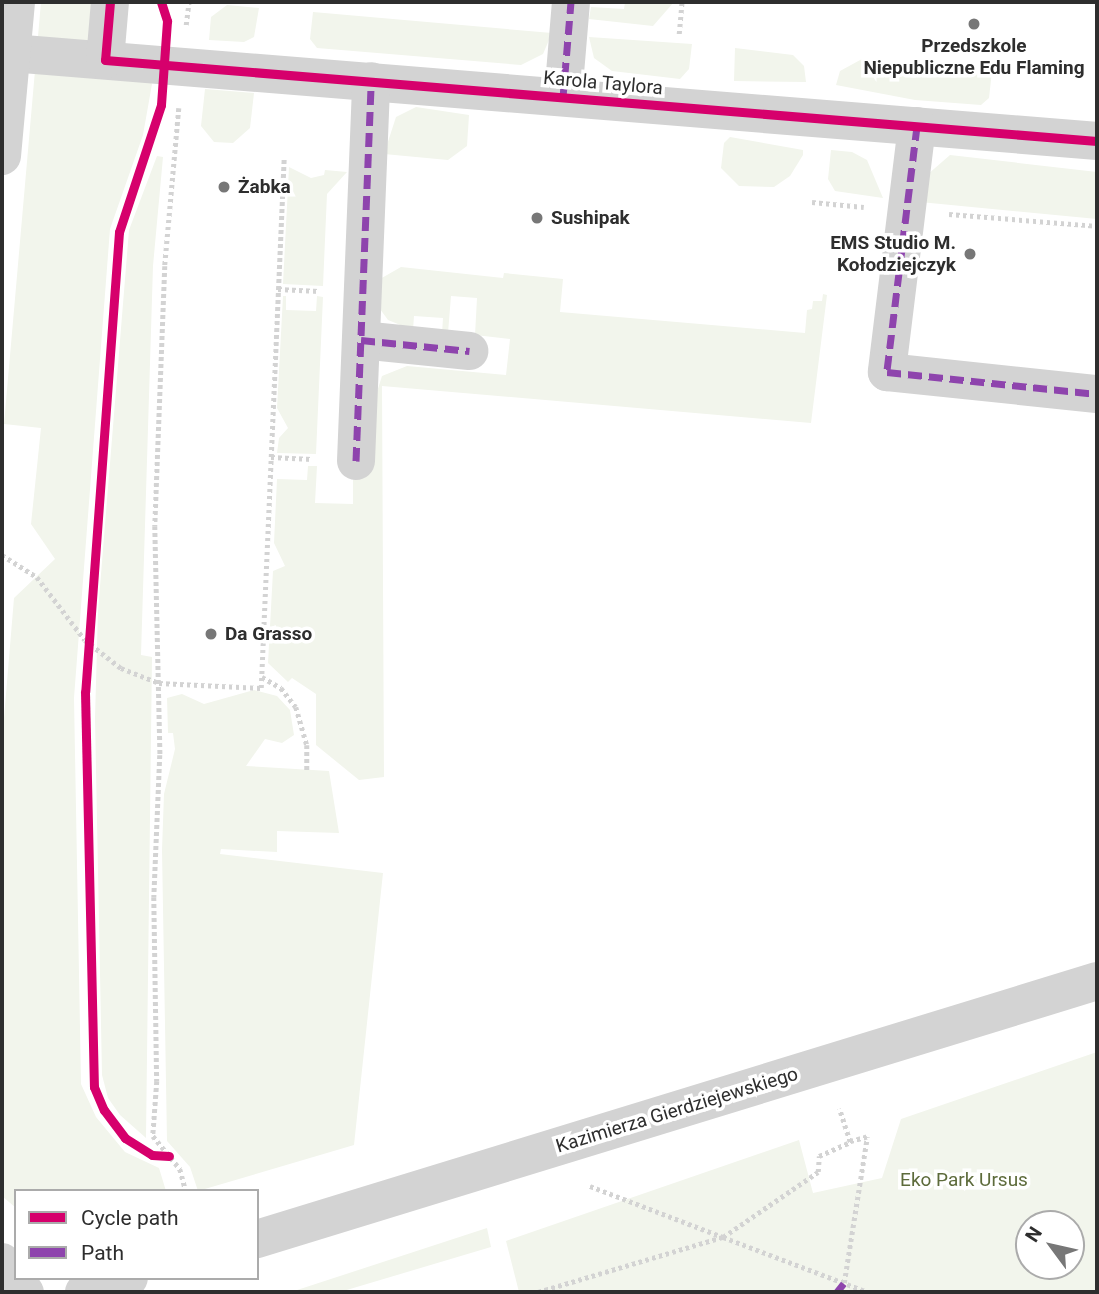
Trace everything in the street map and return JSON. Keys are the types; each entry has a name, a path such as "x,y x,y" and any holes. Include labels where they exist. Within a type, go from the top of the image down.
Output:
{"street":[{"path":"2,145 16,2"},
{"path":"105,60 110,2"},
{"path":"563,97 571,2"},
{"name":"Karola Taylora","path":"11,52 1097,141"},
{"path":"356,461 371,81"},
{"path":"917,125 887,372 1097,394"},
{"path":"361,340 469,351"},
{"name":"Kazimierza Gierdziejewskiego","path":"259,1238 1097,981"},
{"path":"2,1262 14,1278"},
{"path":"84,1292 123,1280"}],"path":[{"path":"185,36 189,2"},
{"path":"679,34 682,2"},
{"path":"180,98 165,266 155,526 159,684 153,1136 180,1169 185,1189"},
{"path":"2,555 37,577 85,640 121,668 159,684 261,688 284,157"},
{"path":"812,202 1097,226"},
{"path":"85,653 86,627"},
{"path":"261,676 281,688 296,707 307,745 307,770"},
{"path":"839,1109 850,1142"},
{"path":"538,1292 723,1237 818,1172 819,1156 867,1137 844,1283"},
{"path":"152,1156 169,1156"},
{"path":"590,1186 868,1292"}],"green space":[{"path":"41,2 96,2 152,84 143,135 110,229 74,698 81,1084 96,1117 125,1152 159,1168 165,1189 14,1189 14,1206 2,1196 2,742 14,598 55,559 31,524 41,428 4,424"},
{"path":"625,2 674,2 653,26 589,19 591,7 624,9"},
{"path":"227,5 259,8 254,37 244,42 209,40 211,17"},
{"path":"313,12 552,33 543,54 521,65 317,48 310,39"},
{"path":"589,37 692,44 689,69 680,79 612,71 594,58"},
{"path":"735,48 793,55 804,66 806,82 734,81"},
{"path":"862,59 992,71 989,98 981,105 915,100 836,85 840,71"},
{"path":"205,89 254,93 250,128 233,143 214,142 201,126"},
{"path":"416,107 469,115 467,146 448,160 384,154 396,117"},
{"path":"730,137 803,150 803,155 790,176 774,187 739,186 721,168 724,143"},
{"path":"831,150 852,152 867,160 883,198 835,191 828,179"},
{"path":"950,155 1097,172 1097,219 920,202 927,175"},
{"path":"157,156 163,157 153,266 141,655 152,657 146,1138 120,1115 108,1098 102,1075 95,718 98,611 129,230"},
{"path":"289,167 311,178 324,175 325,170 347,172 327,194 323,286 283,284"},
{"path":"401,267 503,278 504,273 563,279 560,312 805,333 807,310 812,309 813,301 822,301 823,294 827,295 811,423 382,386 384,777 359,780 316,745 316,694 292,678 288,682 268,663 273,571 285,566 274,543 277,479 307,480 308,466 317,466 315,503 353,504 353,468 382,376 407,366 506,375 510,339 475,335 477,298 451,296 448,333 442,333 443,318 414,316 413,330 388,320 380,309 380,279"},
{"path":"283,296 286,296 286,310 316,311 317,296 323,297 316,454 277,453 279,438 288,428 277,408"},
{"path":"254,690 277,696 290,710 294,735 282,743 265,739 246,766 329,771 339,833 277,831 277,852 221,849 220,854 383,873 354,1145 197,1189 190,1167 167,1141 162,850 164,794 175,749 173,733 168,733 167,698 182,694 204,704"},
{"name":"Eko Park Ursus","path":"1097,1052 1097,1292 519,1292 506,1241 799,1140 813,1193 882,1178 901,1119"},
{"path":"487,1228 491,1247 340,1292 291,1292"}],"marked path":[{"path":"563,97 571,2"},
{"path":"356,461 371,81"},
{"path":"917,126 887,372 1097,394"},
{"path":"361,340 469,351"},
{"path":"837,1292 844,1283"}],"cycle path":[{"path":"110,2 105,60 1097,141"},
{"path":"161,2 167,21 161,105 119,232 85,692 94,1087 104,1110 125,1138 152,1155 169,1156"}],"place":[{"name":"Przedszkole Niepubliczne Edu Flaming","path":"974,24"},
{"name":"Żabka","path":"224,187"},
{"name":"Sushipak","path":"537,218"},
{"name":"EMS Studio M. Kołodziejczyk","path":"970,254"},
{"name":"Da Grasso","path":"211,634"}]}
